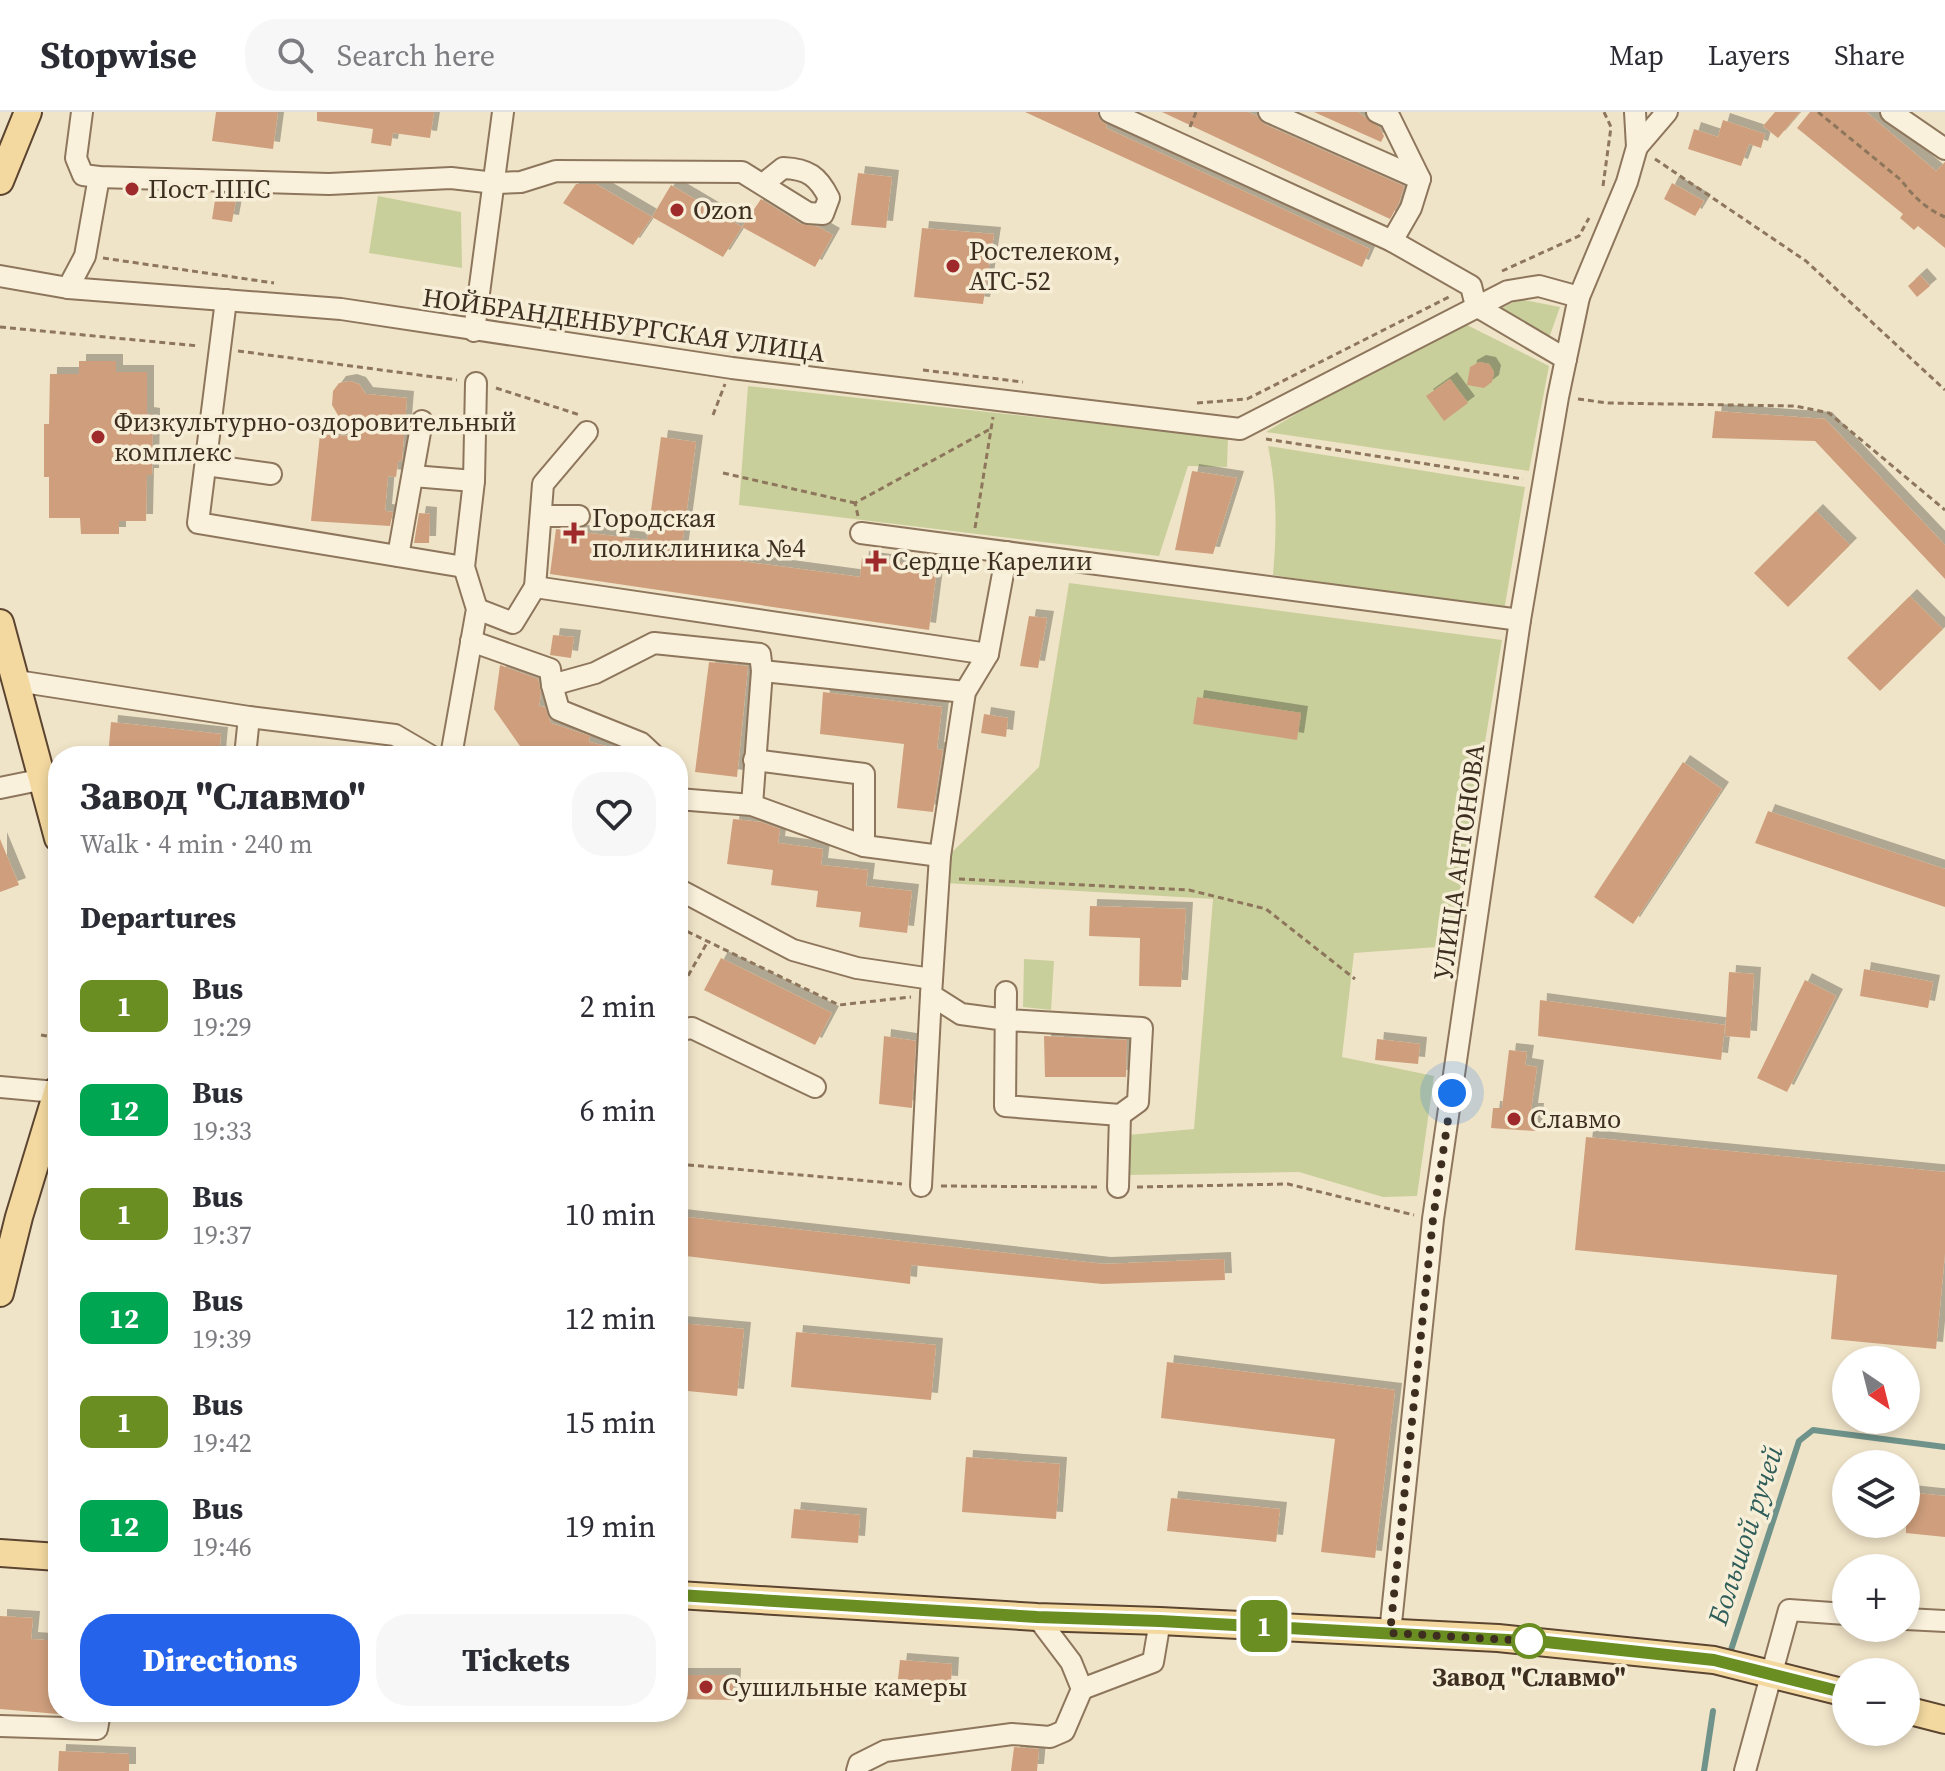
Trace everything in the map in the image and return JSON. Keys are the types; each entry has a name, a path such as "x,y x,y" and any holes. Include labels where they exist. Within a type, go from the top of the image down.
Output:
{"main road":[{"path":"0,179 28,112"},
{"path":"0,623 48,796"},
{"path":"0,1293 48,1122"},
{"path":"0,1553 48,1556"},
{"path":"688,1596 1037,1617 1525,1641 1725,1662 1832,1689"},
{"path":"1920,1714 1945,1720"}],"street":[{"path":"82,112 76,158 83,175 99,177 329,184 451,178 495,183 521,182 556,171 606,170 742,172 763,184"},
{"path":"474,331 503,112"},
{"path":"1110,112 1392,241 1471,286 1476,306 1566,359"},
{"path":"1269,112 1420,179"},
{"path":"1377,112 1390,118 1420,179 1411,208 1392,241"},
{"name":"УЛИЦА АНТОНОВА","path":"1390,1633 1433,1219 1520,620 1558,397 1579,297 1627,182 1637,147 1635,112"},
{"path":"1637,147 1667,112"},
{"path":"1891,112 1945,149"},
{"path":"1915,129 1945,141"},
{"path":"68,288 85,256 99,177"},
{"name":"НОЙБРАНДЕНБУРГСКАЯ УЛИЦА","path":"0,276 68,288 341,309 732,368 1240,429"},
{"path":"1240,429 1508,291 1539,286 1579,297"},
{"path":"226,300 198,523 464,567"},
{"path":"453,746 477,609 464,567 474,481 476,383"},
{"path":"398,556 422,421"},
{"path":"477,609 513,623 535,587 543,516 543,484 589,425"},
{"path":"206,465 271,474"},
{"path":"413,476 474,481"},
{"path":"543,516 579,516"},
{"path":"861,533 1520,620"},
{"path":"921,1186 940,856 965,692 988,654 1007,552"},
{"path":"535,587 988,654"},
{"path":"471,641 550,669 559,710 644,746"},
{"path":"552,685 595,673 654,643 760,654 762,671 752,805"},
{"path":"762,671 965,692"},
{"path":"17,681 249,717 395,735 414,746"},
{"path":"246,746 249,717"},
{"path":"754,760 864,774 864,846"},
{"path":"0,788 44,779"},
{"path":"688,800 752,805 864,846 940,856"},
{"path":"688,894 793,950 931,987 961,1014 1006,1020 1070,1018 1142,1028 1138,1102 1120,1115 1005,1106 1006,1020 1006,992"},
{"path":"688,1029 815,1087"},
{"path":"0,1087 48,1090"},
{"path":"1118,1187 1120,1115"},
{"path":"1745,1771 1789,1610 1832,1613"},
{"path":"857,1771 859,1764 885,1751 1012,1734 1050,1737 1064,1731 1082,1689 1071,1662 1037,1617"},
{"path":"1920,1620 1945,1621"},
{"path":"1082,1689 1153,1662 1160,1621"},
{"path":"0,1726 97,1729 98,1722"}],"path":[{"path":"1603,186 1611,127 1604,112"},
{"path":"1818,112 1901,180 1911,194 1945,217"},
{"path":"1637,147 1806,261 1945,390"},
{"path":"1190,403 1247,399 1471,286 1579,236 1593,213"},
{"path":"85,256 274,283"},
{"path":"0,327 220,349 476,383 589,425"},
{"path":"922,369 1028,382"},
{"path":"1558,397 1608,403 1795,406 1829,413 1945,510"},
{"path":"975,528 995,401"},
{"path":"723,473 855,503 992,428"},
{"path":"1240,429 1266,439 1524,479"},
{"path":"855,503 861,533"},
{"path":"959,879 1189,890 1266,909 1355,979"},
{"path":"688,933 839,1005 931,987"},
{"path":"688,976 707,943"},
{"path":"41,1035 48,1036"},
{"path":"688,1165 921,1186 1288,1184 1433,1219"}],"green space":[{"path":"378,196 461,212 462,268 369,253"},
{"path":"1519,299 1560,307 1548,341 1502,308"},
{"path":"1461,322 1549,366 1529,471 1266,432 1345,385"},
{"path":"748,386 1228,438 1227,467 1188,466 1159,556 739,505"},
{"path":"1268,446 1525,487 1504,611 1273,575 1275,510"},
{"path":"1069,583 1502,640 1451,946 1354,953 1342,1057 1434,1076 1417,1196 1383,1197 1299,1172 1128,1175 1128,1135 1194,1129 1213,899 945,883 945,859 1039,767"},
{"path":"1024,959 1054,961 1051,1010 1023,1007"}],"building":[{"path":"216,112 278,112 273,149 212,141"},
{"path":"317,112 434,112 430,138 393,133 391,146 371,143 373,129 317,121"},
{"path":"1025,112 1097,112 1106,128 1370,249 1362,267"},
{"path":"1162,112 1248,112 1264,124 1404,186 1399,203 1390,219"},
{"path":"1314,112 1358,112 1380,128 1384,136 1381,142"},
{"path":"1775,112 1800,112 1778,138 1763,126"},
{"path":"1810,112 1866,112 1936,171 1945,162 1945,248 1918,226 1914,230 1900,218 1903,214 1797,128"},
{"path":"1723,120 1765,134 1761,148 1749,144 1741,166 1688,149 1694,129 1718,137"},
{"path":"858,173 892,177 886,228 851,225"},
{"path":"1672,183 1704,201 1695,216 1664,199"},
{"path":"576,184 596,184 652,217 633,245 563,203"},
{"path":"671,185 742,227 723,257 652,217"},
{"path":"216,194 237,194 232,222 212,219"},
{"path":"761,199 801,224 819,227 833,235 815,267 742,227"},
{"name":"Ростелеком, АТС-52","path":"922,228 994,234 983,304 914,297"},
{"path":"1920,275 1930,286 1917,297 1908,286"},
{"name":"Физкультурно-оздоровительный комплекс","path":"79,361 116,361 116,372 147,372 147,414 153,415 152,475 147,475 146,521 119,521 119,534 81,534 80,518 49,518 49,477 44,477 44,424 49,424 50,374 79,374"},
{"path":"1479,362 1489,364 1494,372 1492,382 1484,388 1467,385 1470,367"},
{"path":"1450,379 1468,403 1444,421 1426,396"},
{"path":"350,381 359,384 366,394 407,398 402,460 398,462 396,477 388,476 385,511 393,512 390,526 311,521 320,434 350,436 332,405 333,391 339,383"},
{"path":"1715,411 1825,419 1945,545 1945,579 1815,441 1712,438"},
{"name":"Городская поликлиника №4","path":"661,437 696,442 681,553 860,577 862,558 937,568 929,630 550,574 556,529 647,540"},
{"path":"1192,471 1237,478 1213,554 1175,550"},
{"path":"1816,511 1850,545 1788,607 1754,573"},
{"path":"419,513 430,514 429,543 414,543"},
{"path":"1910,596 1943,629 1880,691 1847,658"},
{"path":"1029,616 1047,618 1038,668 1020,666"},
{"path":"553,635 574,637 571,658 550,655"},
{"path":"709,662 748,666 737,777 695,772"},
{"path":"500,665 538,679 541,693 539,706 545,707 551,723 590,736 589,742 606,746 520,746 494,709"},
{"path":"823,692 942,707 937,749 943,750 933,812 897,808 904,744 820,734"},
{"path":"1197,697 1301,713 1297,740 1193,724"},
{"path":"984,714 1008,718 1006,737 981,733"},
{"path":"111,722 221,734 220,746 109,746"},
{"path":"1683,762 1722,789 1633,924 1594,897"},
{"path":"1768,811 1945,869 1945,907 1755,843"},
{"path":"733,819 761,822 780,829 778,843 823,849 821,865 868,870 866,886 912,891 907,933 859,927 861,912 816,907 818,891 771,885 773,870 727,864"},
{"path":"0,839 19,885 0,892"},
{"path":"1090,906 1186,909 1181,987 1139,986 1140,938 1089,936"},
{"path":"721,958 832,1013 815,1045 704,990"},
{"path":"1864,969 1933,982 1928,1008 1860,996"},
{"path":"1729,972 1754,974 1750,1038 1725,1036"},
{"path":"1805,980 1836,996 1787,1092 1757,1078"},
{"path":"1540,1000 1725,1025 1721,1060 1538,1036"},
{"path":"884,1036 916,1041 912,1108 879,1104"},
{"path":"1044,1036 1127,1040 1126,1077 1045,1077"},
{"path":"1377,1039 1420,1044 1418,1064 1375,1060"},
{"path":"1509,1050 1527,1052 1525,1065 1537,1067 1531,1110 1537,1110 1535,1131 1491,1128 1493,1108 1502,1108"},
{"path":"1586,1137 1945,1172 1945,1253 1936,1349 1831,1339 1837,1275 1575,1250"},
{"path":"688,1217 1104,1264 1224,1259 1225,1280 1102,1284 911,1265 910,1284 688,1256"},
{"path":"688,1324 744,1329 737,1396 688,1391"},
{"path":"796,1332 936,1345 931,1400 791,1387"},
{"path":"1167,1362 1395,1390 1375,1558 1321,1552 1335,1439 1161,1418"},
{"path":"966,1457 1060,1464 1056,1519 962,1512"},
{"path":"1920,1493 1945,1496 1945,1537 1920,1534"},
{"path":"1171,1498 1280,1509 1276,1542 1167,1531"},
{"path":"794,1509 860,1515 858,1543 791,1538"},
{"path":"0,1616 33,1618 31,1639 48,1640 48,1713 0,1709"},
{"path":"900,1660 952,1664 951,1683 898,1679"},
{"name":"Сушильные камеры","path":"688,1675 734,1675 733,1700 688,1699"},
{"path":"1014,1747 1039,1749 1037,1771 1011,1771"},
{"path":"59,1751 129,1754 129,1771 58,1771"}],"waterway":[{"name":"Большой ручей","path":"1731,1650 1799,1441 1813,1430 1945,1447"},
{"name":"Большой ручей","path":"1704,1771 1713,1711"}],"bus line":[{"name":"1","path":"688,1596 1037,1617 1498,1638 1714,1660 1832,1689"}],"place":[{"name":"Пост ППС","path":"132,189"},
{"name":"Ozon","path":"677,210"},
{"name":"Ростелеком, АТС-52","path":"953,266"},
{"name":"Физкультурно-оздоровительный комплекс","path":"98,437"},
{"name":"Городская поликлиника №4","path":"574,533"},
{"name":"Сердце Карелии","path":"876,561"},
{"name":"Славмо","path":"1514,1119"},
{"name":"Завод \"Славмо\"","path":"1529,1641"},
{"name":"Сушильные камеры","path":"706,1687"}],"route":[{"path":"1452,1093 1433,1219 1390,1633 1529,1641"}]}
